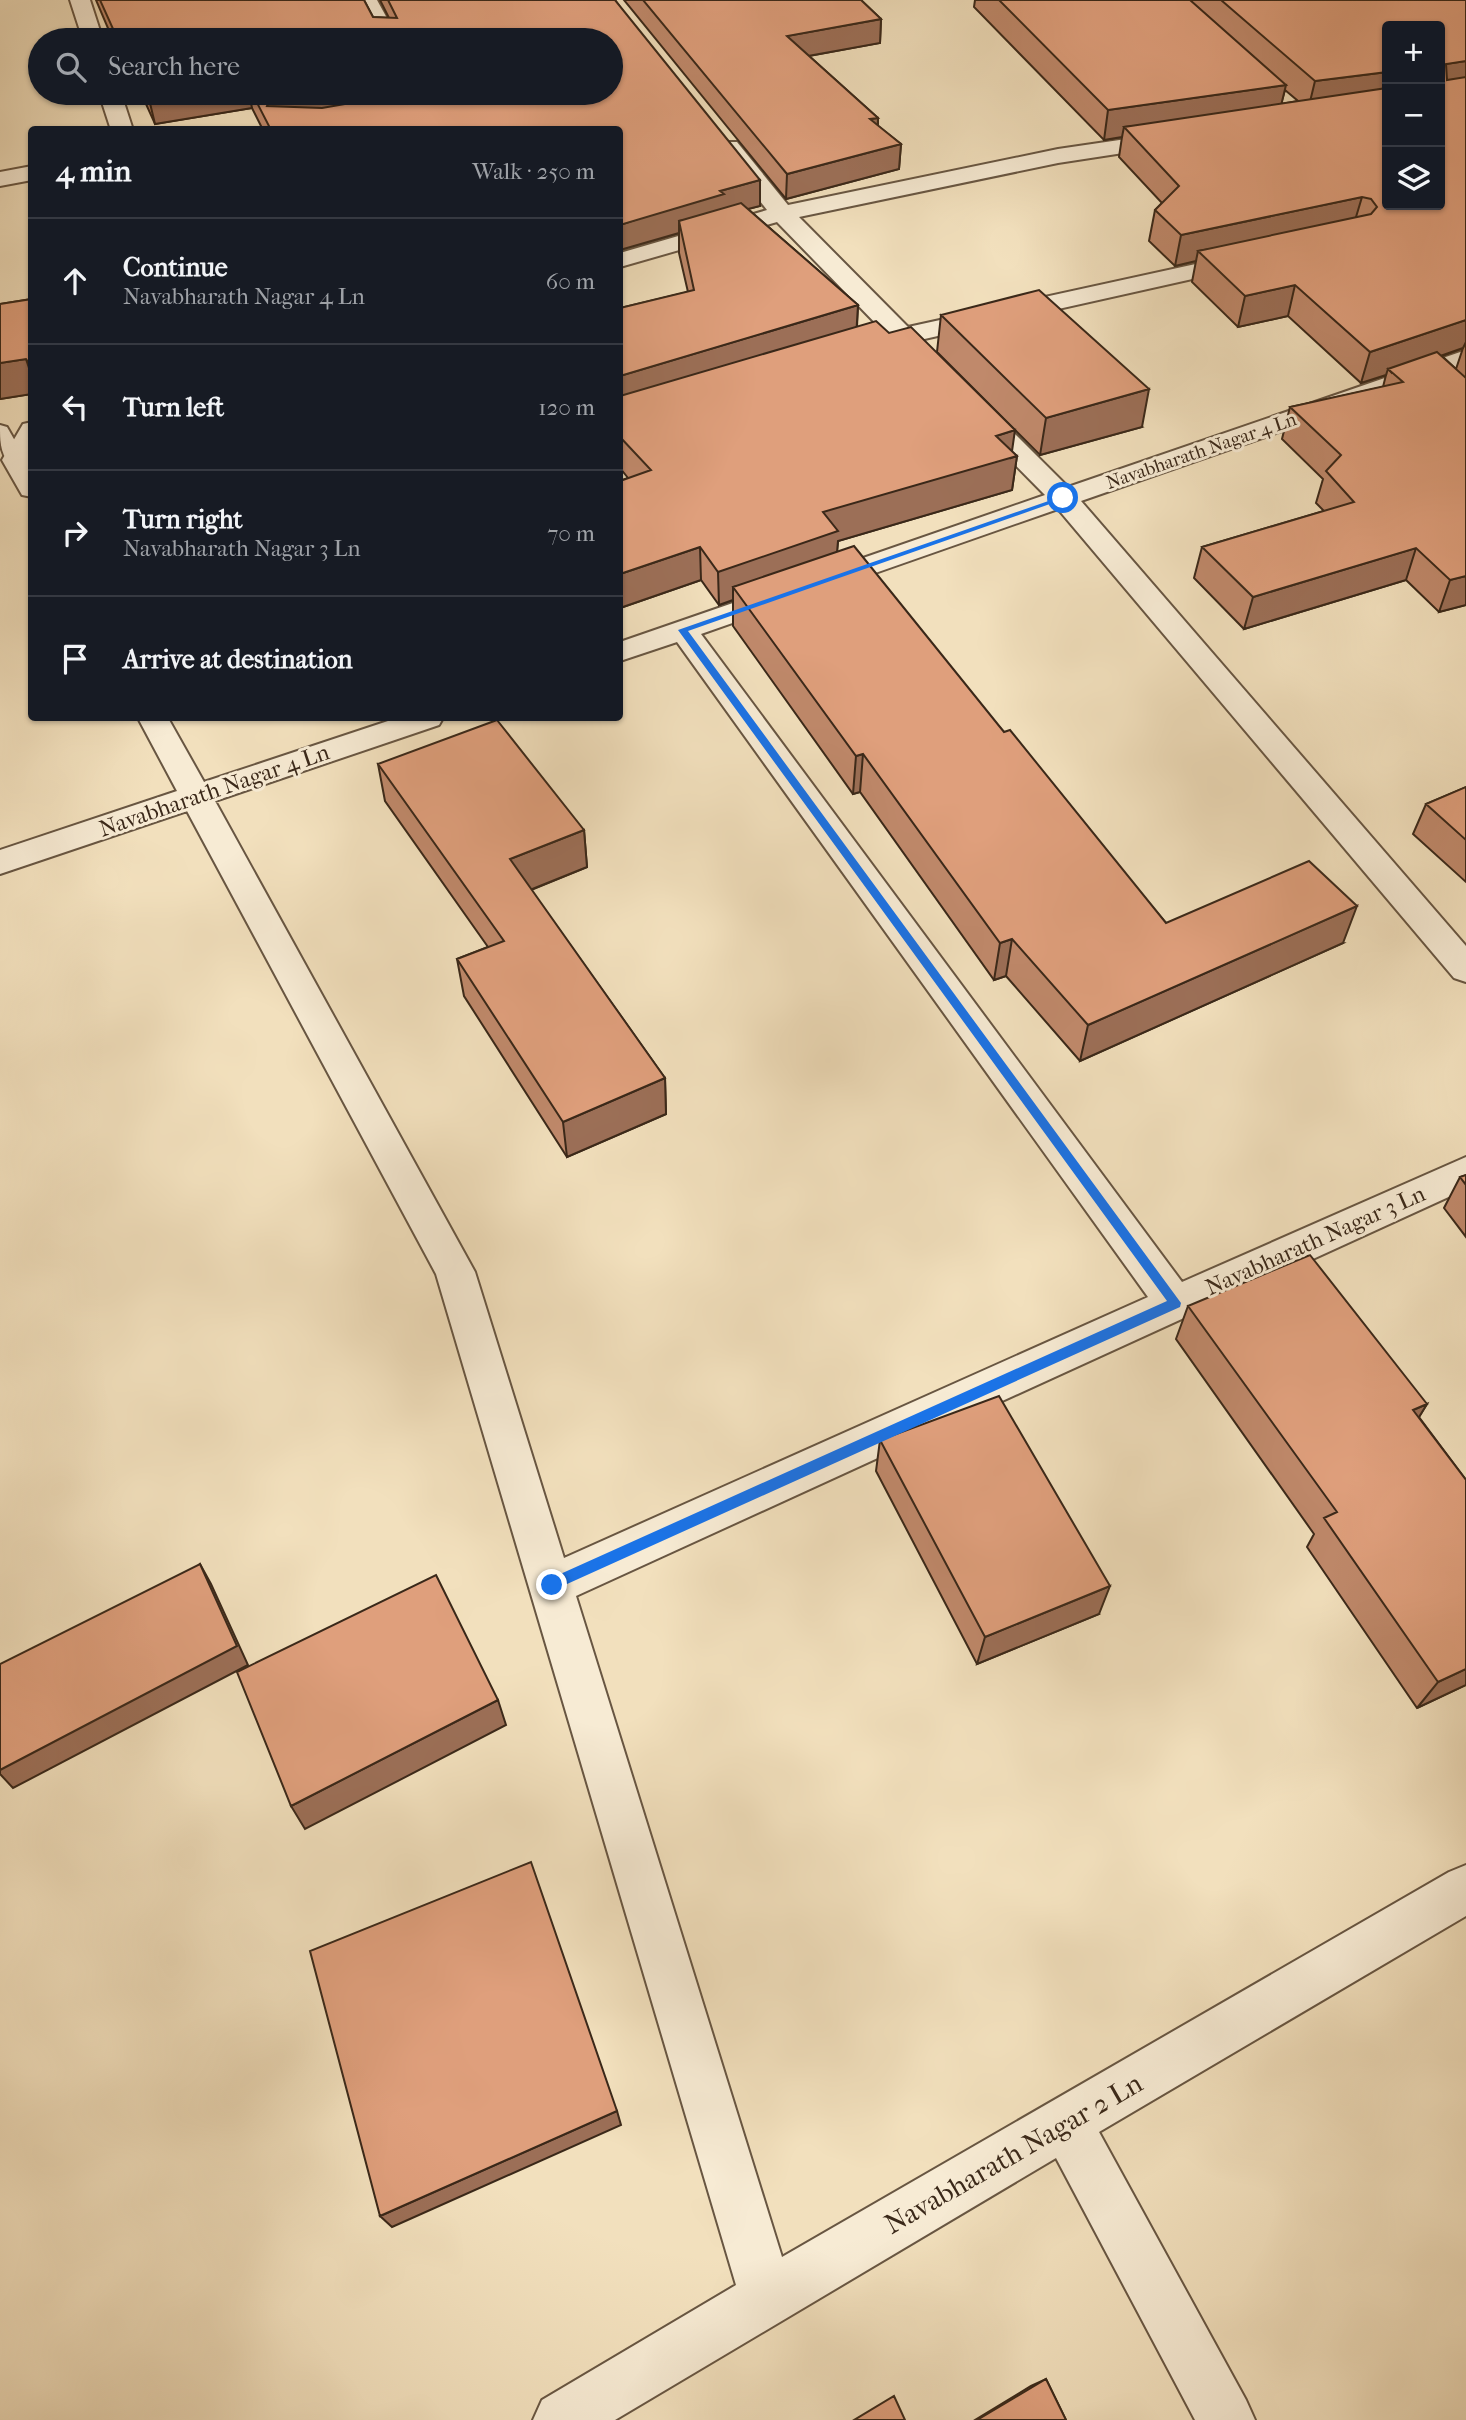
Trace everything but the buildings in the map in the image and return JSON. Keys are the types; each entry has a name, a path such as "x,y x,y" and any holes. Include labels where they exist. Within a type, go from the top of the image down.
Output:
{"street":[{"path":"80,0 89,28"},
{"path":"367,0 382,28"},
{"path":"114,105 121,126"},
{"path":"713,128 782,213 1063,498 1466,969"},
{"path":"623,259 782,213 1058,156 1193,136"},
{"path":"0,179 28,174"},
{"path":"863,346 902,335 1274,254"},
{"name":"Navabharath Nagar 4 Ln","path":"623,651 1063,498 1440,377 1466,358"},
{"path":"28,438 16,460 28,482"},
{"path":"682,630 1175,1303"},
{"path":"155,721 455,1272 767,2297"},
{"name":"Navabharath Nagar 4 Ln","path":"0,862 419,721"},
{"name":"Navabharath Nagar 3 Ln","path":"552,1585 1466,1172"},
{"name":"Navabharath Nagar 2 Ln","path":"562,2420 767,2297 1466,1889"},
{"path":"1065,2123 1226,2420"}],"lane":[{"path":"0,431 16,460"}],"route":[{"path":"552,1585 1175,1303 682,630 1063,498"}]}
